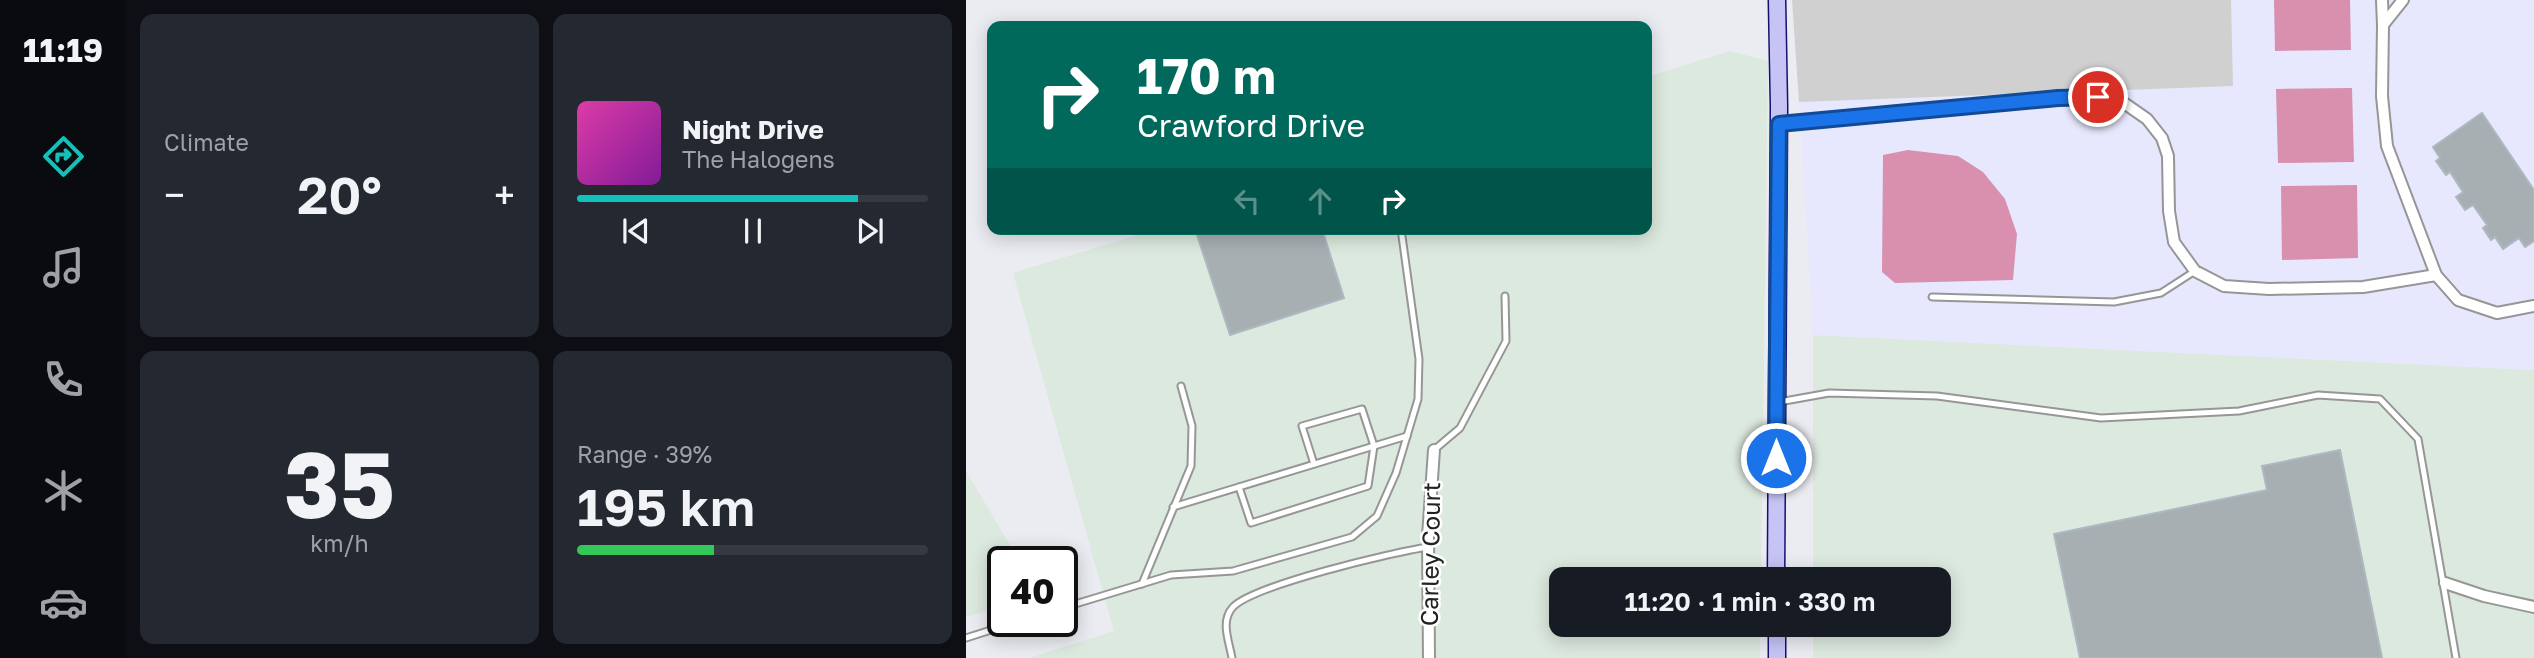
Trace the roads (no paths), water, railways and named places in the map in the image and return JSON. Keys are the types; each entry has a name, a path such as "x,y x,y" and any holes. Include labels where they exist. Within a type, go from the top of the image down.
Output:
{"street":[{"path":"1776,567 1779,124 1777,0"},
{"path":"2382,0 2382,96 2387,146 2436,275 2458,300 2497,313 2534,306"},
{"path":"2383,25 2403,0"},
{"path":"1779,124 2058,98 2098,97 2124,103 2147,119 2162,138 2168,156 2169,211 2174,242 2195,271 2224,286 2269,289 2363,287 2436,275"},
{"name":"Carley Court","path":"1429,658 1429,547 1434,450"},
{"path":"2445,583 2484,596 2534,607"},
{"path":"1776,637 1777,658"}],"lane":[{"path":"1078,603 1171,575 1233,571 1352,537 1377,516 1396,473 1418,399 1419,359 1402,235"},
{"path":"1932,297 2114,302 2161,293 2195,271"},
{"path":"1434,450 1460,428 1506,341 1505,296"},
{"path":"1142,584 1191,466 1192,426 1181,386"},
{"path":"1776,402 1829,393 1937,396 2101,418 2239,411 2318,395 2380,398 2418,439 2456,658"},
{"path":"1239,487 1251,523 1368,486 1374,446 1362,408 1302,426 1314,464"},
{"path":"1173,508 1407,436"},
{"path":"1232,658 1225,625 1232,608 1249,595 1350,564 1429,547"},
{"path":"966,638 987,631"}]}
